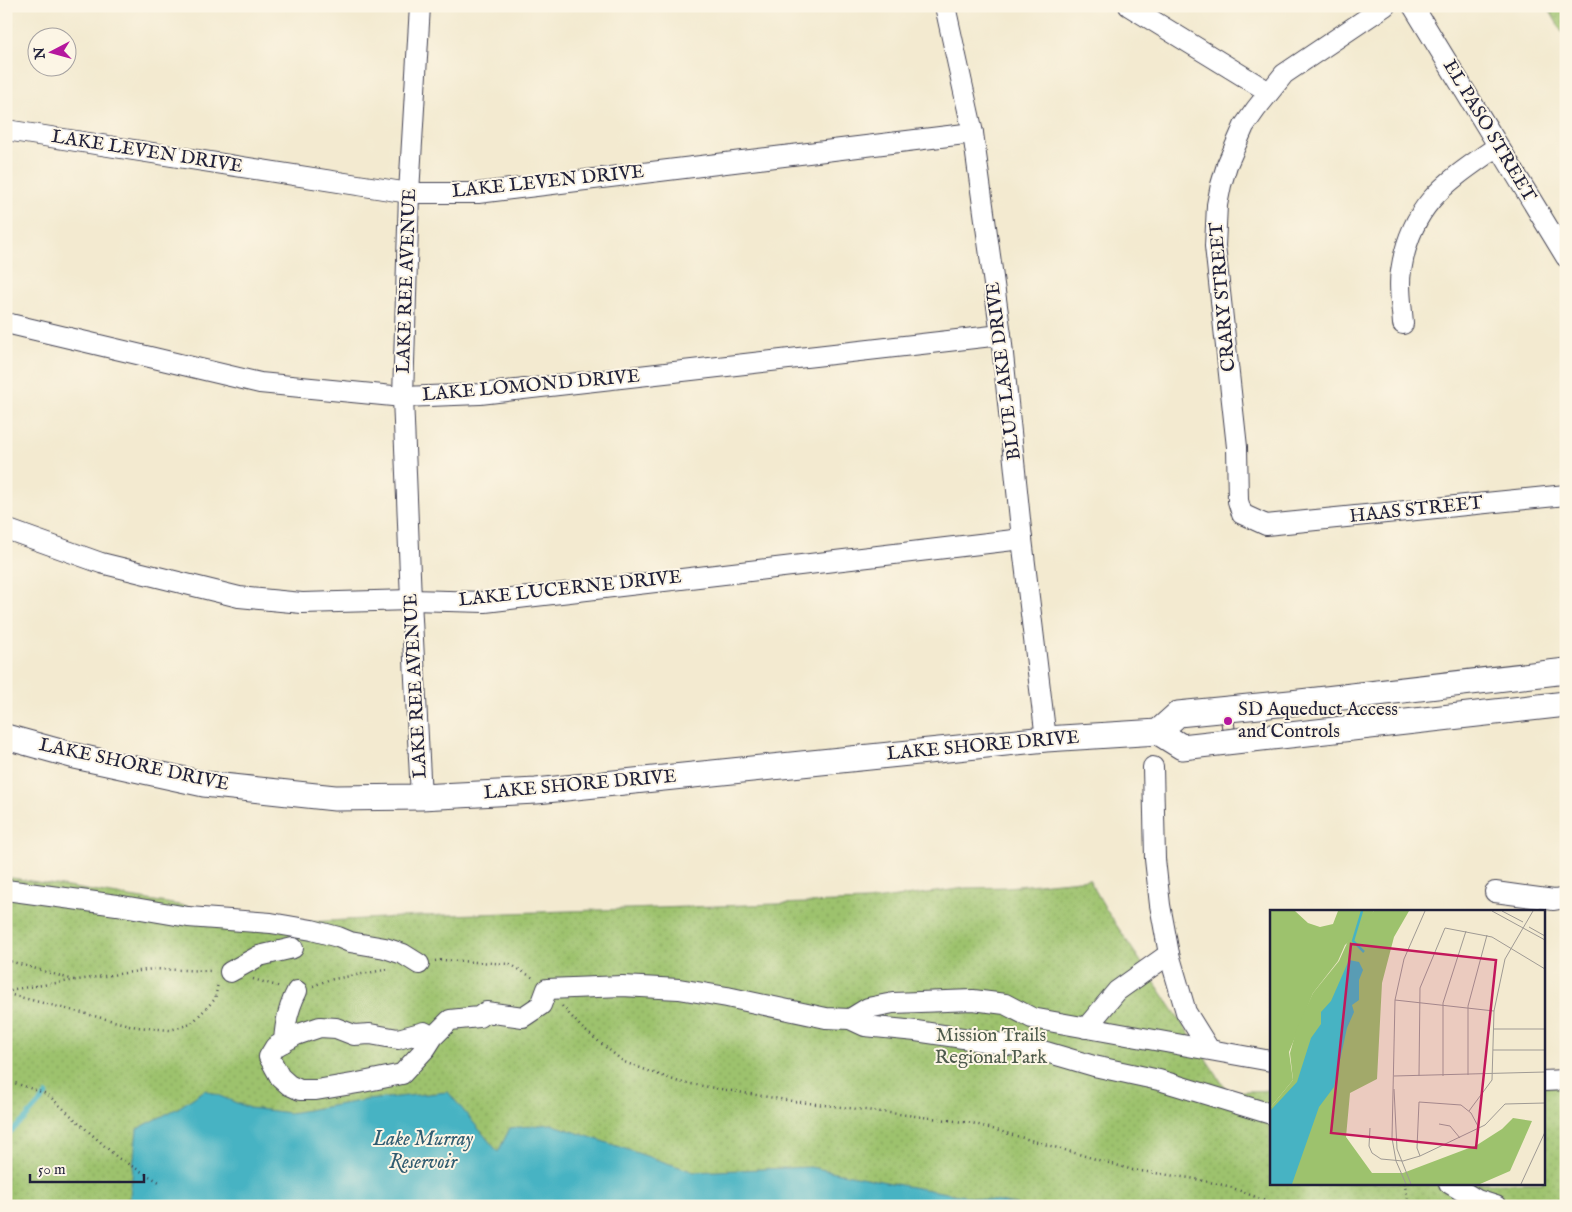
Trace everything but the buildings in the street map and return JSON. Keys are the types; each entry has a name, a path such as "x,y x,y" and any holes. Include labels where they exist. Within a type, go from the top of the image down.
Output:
{"main road":[{"path":"1566,671 1300,702 1178,714 1158,732 1182,747 1566,704"},
{"name":"LAKE SHORE DRIVE","path":"6,737 75,756 204,784 335,798 421,797 544,790 1046,739 1158,732"}],"street":[{"name":"LAKE REE AVENUE","path":"420,6 409,193 403,397 421,797"},
{"name":"BLUE LAKE DRIVE","path":"945,6 973,133 1001,335 1022,538 1046,739"},
{"path":"1129,6 1269,92"},
{"name":"CRARY STREET","path":"1266,524 1242,514 1238,501 1237,448 1215,246 1221,185 1244,126 1284,74 1385,6"},
{"name":"EL PASO STREET","path":"1413,6 1566,257"},
{"name":"LAKE LEVEN DRIVE","path":"6,130 409,193 478,193 973,133"},
{"path":"1403,324 1400,272 1409,234 1425,206 1446,183 1498,146"},
{"name":"LAKE LOMOND DRIVE","path":"6,323 260,382 403,397 480,394 1001,335"},
{"name":"HAAS STREET","path":"1266,524 1566,495"},
{"name":"LAKE LUCERNE DRIVE","path":"6,529 101,563 238,597 302,603 411,600 485,602 1022,538"},
{"path":"1153,767 1155,859 1168,954 1186,1012 1208,1049"},
{"path":"6,890 188,917 271,923 312,930 338,936 350,942 385,948 403,954 419,964"},
{"path":"1495,892 1554,900 1566,898"},
{"path":"225,972 260,956 293,948"},
{"path":"1086,1028 1116,991 1168,954"},
{"path":"433,1037 424,1032 398,1039 370,1034 354,1036 336,1028 320,1027 296,1035 275,1047 269,1057 280,1077 288,1085 300,1090 316,1090 402,1074 450,1020 479,1017 486,1012 523,1017 541,1005 547,989 622,986 679,989 826,1018 850,1019 864,1026 916,1031 1036,1050 1094,1066 1159,1080 1270,1114"},
{"path":"284,1042 289,1006 297,991"},
{"path":"850,1019 868,1008 894,1004 973,1000 1005,1004 1032,1018 1270,1061"},
{"path":"1544,1081 1566,1080"},
{"path":"1451,1184 1477,1200 1496,1206"}],"path":[{"path":"6,960 76,980"},
{"path":"225,972 216,998 191,1024 170,1030 137,1027 6,994 15,989 153,969 225,972 297,991 328,980 442,960 510,964 529,974 547,989 582,1028 624,1062 679,1082 792,1101 972,1123 1133,1170 1190,1178 1228,1186 1278,1206"},
{"path":"6,1080 47,1094 118,1158 161,1183"},
{"path":"1404,1184 1410,1206"},
{"path":"6,1199 31,1206"}],"green space":[{"path":"1547,6 1566,6 1566,39"},
{"name":"Mission Trails Regional Park","path":"6,877 291,923 418,916 866,901 966,888 1007,887 1089,879 1107,911 1228,1092 1270,1090 1270,1184 1544,1184 1544,1086 1566,1087 1566,1206 6,1206"}],"water":[{"name":"Lake Murray Reservoir","path":"205,1090 249,1108 290,1113 366,1100 448,1092 498,1152 510,1128 551,1124 694,1172 810,1167 1022,1206 129,1206 137,1129 178,1108"}],"waterway":[{"path":"6,1136 25,1119 47,1094"}],"place":[{"name":"SD Aqueduct Access and Controls","path":"1228,721"}]}
